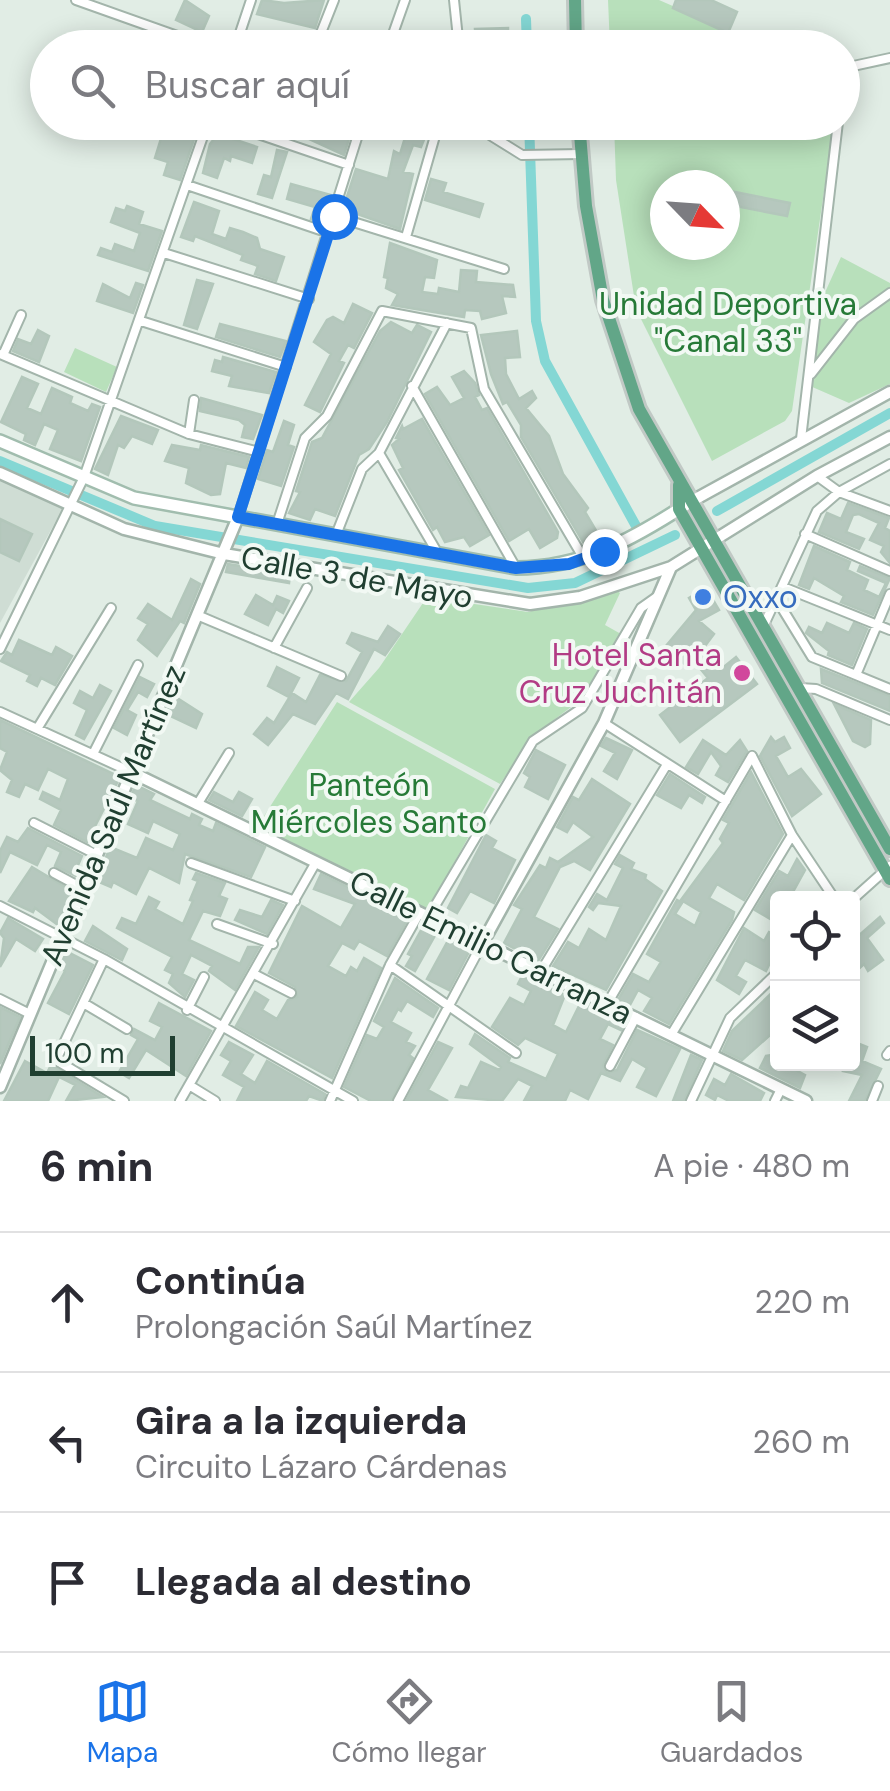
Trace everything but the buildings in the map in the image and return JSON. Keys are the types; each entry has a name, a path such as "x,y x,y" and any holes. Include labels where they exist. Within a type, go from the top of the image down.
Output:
{"main road":[{"path":"574,0 575,30"},
{"path":"580,140 603,300 639,409 679,485 713,537 756,632 888,872"},
{"path":"0,441 82,480 134,498 516,568 544,568 584,560 695,507"},
{"path":"679,485 682,515 795,688 890,849"}],"street":[{"path":"76,0 158,30"},
{"path":"241,30 251,0"},
{"path":"322,30 334,0"},
{"path":"394,30 404,0"},
{"path":"454,0 457,30"},
{"path":"860,65 890,58"},
{"path":"0,649 82,480 202,140"},
{"path":"276,140 349,165"},
{"path":"238,517 357,140"},
{"path":"406,236 434,140"},
{"path":"498,140 522,154 580,154"},
{"path":"801,439 836,140"},
{"path":"187,186 329,233"},
{"path":"334,216 504,269"},
{"path":"164,253 309,299"},
{"path":"808,378 854,319 890,294"},
{"path":"276,524 305,438 327,416 382,310 472,328 484,389 584,560"},
{"path":"21,315 1,355 189,434 259,452"},
{"path":"140,321 286,367"},
{"path":"336,535 362,469 379,453 447,323"},
{"path":"412,386 516,568"},
{"path":"695,507 801,439 890,392"},
{"path":"189,434 194,400"},
{"name":"Calle 3 de Mayo","path":"0,473 72,502 124,529 530,604 580,597 672,567 713,537 890,437"},
{"path":"877,444 890,449"},
{"path":"379,453 437,552"},
{"path":"756,632 777,600 817,511 840,492 890,464"},
{"path":"817,476 840,492 890,511"},
{"name":"Avenida Saúl Martínez","path":"0,1087 238,517"},
{"path":"805,534 890,571"},
{"path":"398,1101 446,1006 604,723 672,567"},
{"path":"783,586 890,630"},
{"path":"274,648 307,588"},
{"path":"856,676 890,594"},
{"path":"330,1101 390,965 533,741 582,708 641,608 658,596"},
{"path":"777,600 812,656 890,689"},
{"path":"37,729 111,608"},
{"path":"197,615 340,676"},
{"path":"92,754 138,665"},
{"path":"795,688 816,689 890,720"},
{"name":"Calle Emilio Carranza","path":"0,712 130,771 806,1101"},
{"path":"604,723 666,766 726,800"},
{"path":"197,805 229,753"},
{"path":"608,1004 752,756 792,834 829,891"},
{"path":"541,971 666,766"},
{"path":"34,824 95,854"},
{"path":"671,1035 792,834"},
{"path":"180,1101 316,862"},
{"path":"191,863 295,901"},
{"path":"860,894 888,872"},
{"path":"54,873 82,888"},
{"path":"0,906 104,959 187,1010 354,1101"},
{"path":"217,924 272,944"},
{"path":"104,959 56,1060 124,1101"},
{"path":"390,965 516,1053"},
{"path":"254,974 291,993"},
{"path":"187,1010 204,977"},
{"path":"691,1101 730,1018 770,980"},
{"path":"0,999 30,1014"},
{"path":"84,1004 127,1029"},
{"path":"610,1066 636,1018"},
{"path":"190,1085 216,1101"},
{"path":"872,1101 878,1086"},
{"path":"775,1101 781,1089"}],"shaded area":[{"path":"0,479 63,508 0,623"}],"green space":[{"path":"608,0 659,0 728,30 609,30"},
{"name":"Unidad Deportiva \"Canal 33\"","path":"615,140 832,140 792,411 785,421 712,461 636,309 616,180"},
{"path":"841,257 890,283 890,384 849,403 810,386 813,319"},
{"path":"75,348 117,367 106,392 64,372"},
{"name":"Panteón Miércoles Santo","path":"616,590 620,593 605,625 621,634 579,701 534,735 500,784 349,702 379,668 427,597 528,612"},
{"name":"Panteón Miércoles Santo","path":"337,702 495,789 428,910 257,827"}],"waterway":[{"path":"526,19 526,30"},
{"path":"530,140 536,321 545,361 636,526"},
{"path":"717,511 890,413"},
{"path":"0,461 155,526 528,588 575,583 675,535"}],"place":[{"name":"Oxxo","path":"703,597"},
{"name":"Hotel Santa Cruz Juchitán","path":"742,673"}],"route":[{"path":"334,216 238,517 437,552 490,566 544,568 584,560 604,551"}]}
